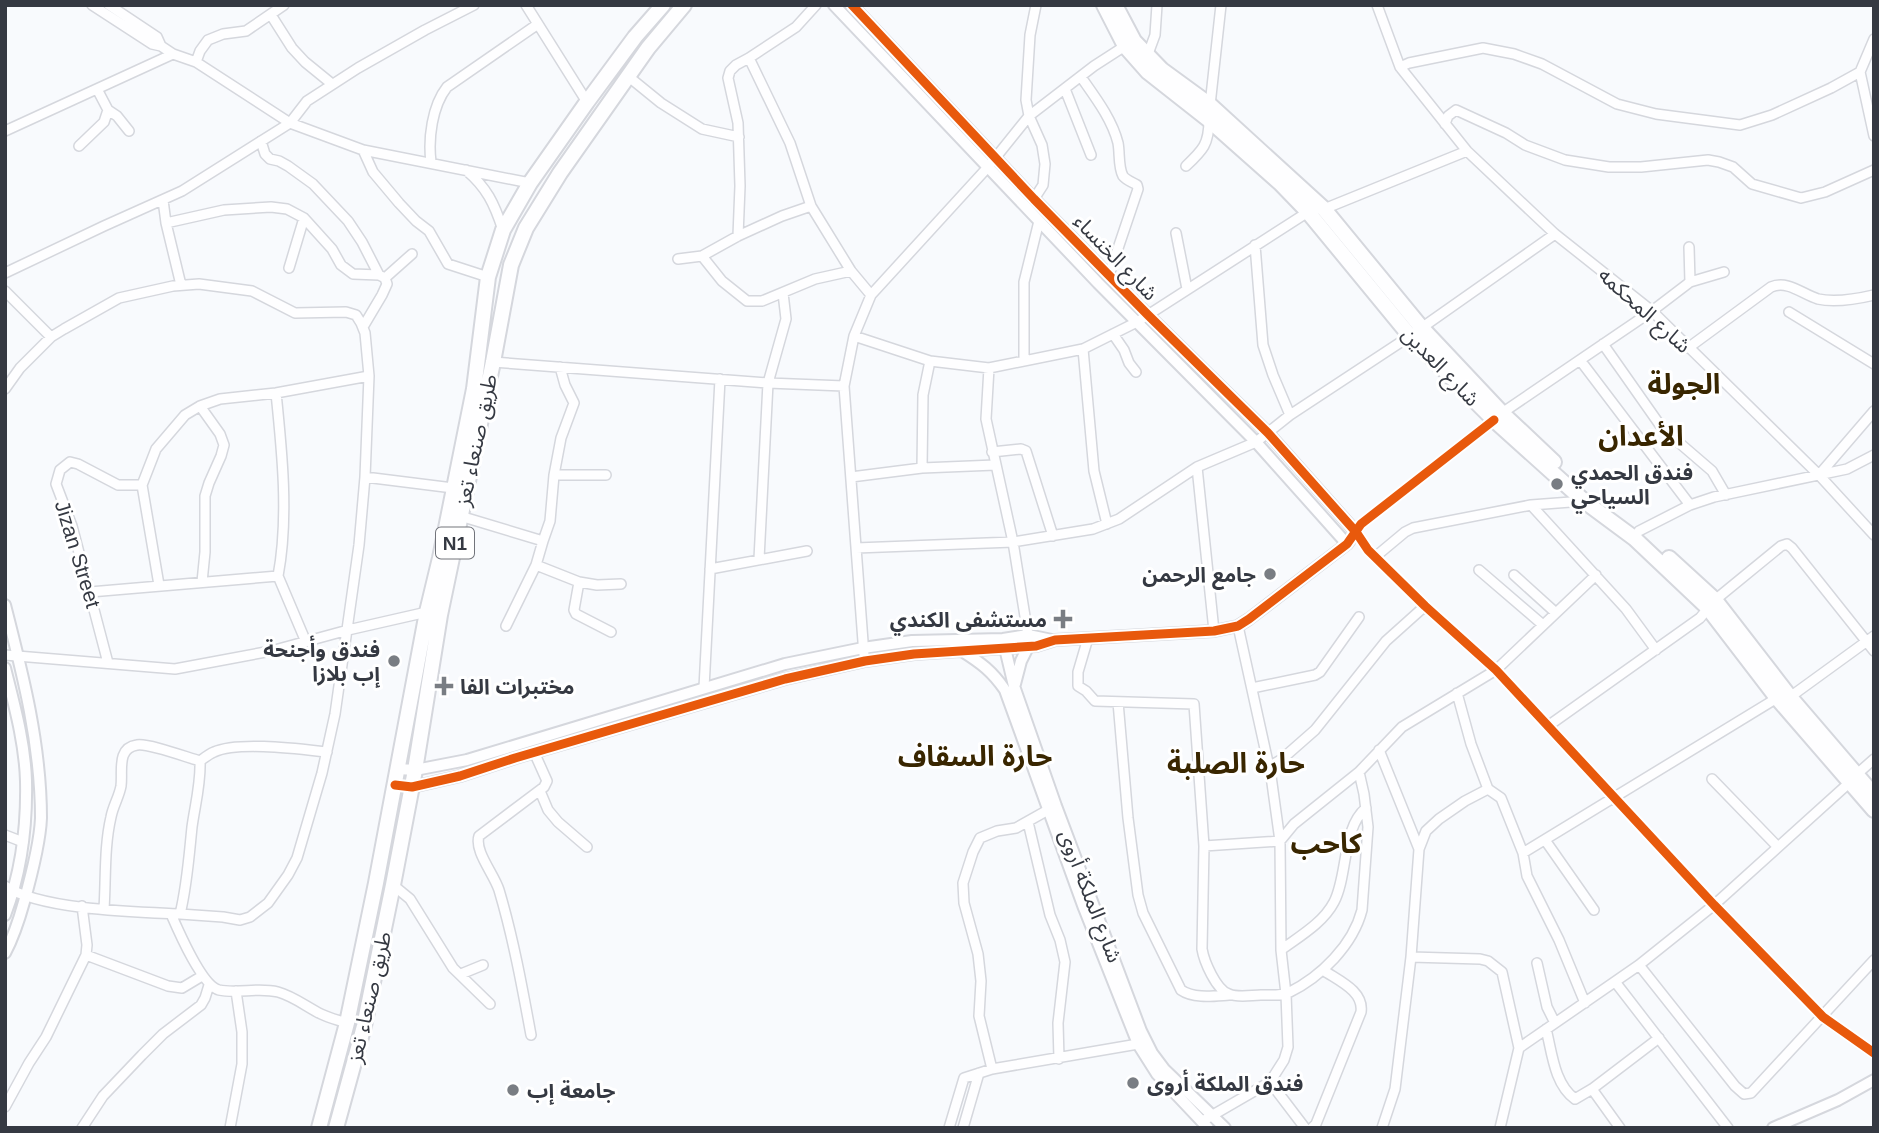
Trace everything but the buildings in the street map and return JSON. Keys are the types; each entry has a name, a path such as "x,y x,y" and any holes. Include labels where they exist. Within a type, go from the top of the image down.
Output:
{"main road":[{"name":"طريق صنعاء تعز","path":"319,1128 347,1023 427,612 474,389 488,277 503,230 530,183 635,37 663,5"},
{"name":"طريق صنعاء تعز","path":"336,1128 364,1026 393,885 440,615 511,265 526,228 560,173 648,48 684,5"},
{"name":"شارع العدين","path":"1104,5 1125,46 1148,72 1209,120 1280,183 1415,331 1584,501 1636,534"},
{"name":"شارع العدين","path":"1115,5 1134,41 1162,70 1210,105 1324,209 1415,331"},
{"path":"544,162 560,173"},
{"name":"شارع العدين","path":"1498,416 1636,534 1712,604 1784,698 1853,779 1874,810"},
{"name":"شارع العدين","path":"1853,779 1874,794"}],"street":[{"path":"92,5 152,44 196,62 290,123 363,150 530,183"},
{"path":"110,5 157,37 161,46"},
{"path":"196,62 208,40 223,34 246,31 284,5"},
{"path":"7,271 182,191 290,123 307,101 332,84 474,5"},
{"path":"526,5 587,102"},
{"path":"738,236 739,137 728,78 730,71 796,27 816,5"},
{"name":"شارع الخنساء","path":"835,5 1268,433 1356,532"},
{"name":"شارع الخنساء","path":"852,5 992,163 1039,221 1256,442 1347,544"},
{"path":"1034,199 1043,185 1045,164 1042,145 1029,116 1026,100 1030,35 1036,5"},
{"path":"1149,54 1155,35 1157,5"},
{"path":"1210,105 1222,5"},
{"name":"شارع المحكمه","path":"1377,5 1400,67 1467,151 1555,234 1653,311 1819,475 1874,535"},
{"path":"271,15 292,48 332,84"},
{"path":"431,162 430,138 442,93 538,24"},
{"path":"1874,39 1860,72 1874,136"},
{"path":"866,661 844,386 854,336 871,295 992,163 1029,116 1125,46"},
{"path":"1400,67 1409,62 1483,48 1514,54 1542,64 1617,104 1656,114 1740,125 1772,115 1860,72"},
{"path":"5,131 173,54"},
{"path":"749,58 790,144 811,205 850,271 871,295"},
{"path":"629,76 662,103 702,129 739,137"},
{"path":"1081,76 1112,127 1118,144 1122,174 1137,185 1138,189 1109,275"},
{"path":"97,89 103,104 130,131"},
{"path":"1065,89 1091,155"},
{"path":"79,145 104,122 108,110"},
{"path":"1445,124 1448,116 1455,110 1506,133 1525,145 1565,160 1609,167 1641,167 1708,160 1719,162 1733,167 1752,184 1801,198 1825,192 1874,170"},
{"path":"1186,166 1200,153 1208,140 1209,120"},
{"path":"261,141 265,154 270,159 279,161 313,184 348,221 387,284 363,327"},
{"path":"363,150 373,172 416,221 429,231 448,264 488,277"},
{"path":"1324,209 1467,151"},
{"path":"465,169 487,190 503,230"},
{"path":"163,200 181,285"},
{"path":"678,259 702,256 738,236 811,205"},
{"path":"166,223 224,210 271,207 287,209 304,218 332,249 341,265 352,274 382,276 412,254"},
{"path":"854,336 930,361 989,368 1083,349 1148,315 1308,212"},
{"path":"289,268 304,218"},
{"path":"1024,360 1024,282 1039,221"},
{"path":"1176,233 1187,289"},
{"path":"856,548 1013,542 1093,529 1119,519 1197,467 1256,442 1290,415 1555,234"},
{"path":"1255,245 1263,345 1290,415"},
{"path":"1689,247 1690,282"},
{"path":"702,256 722,281 747,301 762,301 816,279 850,271"},
{"path":"398,769 415,770 448,765 785,664 863,648 912,641 1004,643 1214,631 1238,626 1347,544 1361,524 1498,416 1653,311 1690,282 1724,272"},
{"path":"5,389 20,368 51,337 99,308 119,298 181,285 199,284 252,291 295,313 346,312 356,315 365,333 369,376 365,477 348,630 327,752 297,858 288,875 268,903 250,917 240,920 104,909 26,896 10,889"},
{"path":"1688,348 1778,284 1819,299 1837,300 1874,295"},
{"path":"5,291 51,337"},
{"path":"759,559 768,383 786,319 783,293"},
{"path":"1789,312 1874,364"},
{"path":"1113,334 1136,372"},
{"path":"1603,344 1662,428 1712,471 1726,495"},
{"path":"1083,349 1094,471 1107,524"},
{"path":"1580,360 1690,505"},
{"path":"922,468 923,396 930,361"},
{"path":"493,362 768,383 844,386"},
{"path":"506,626 536,565 550,521 561,438 574,403 560,367"},
{"path":"962,651 980,662 1009,688 1028,641 1013,542 986,419 989,368"},
{"path":"159,585 142,485 156,449 186,415 200,406 220,399 276,393 369,376"},
{"path":"704,688 720,379"},
{"path":"276,393 282,447 283,550 278,576 306,642"},
{"path":"200,406 220,433 224,444 205,496 202,582"},
{"path":"1819,475 1874,411"},
{"path":"992,452 1021,449 1026,451 1052,536"},
{"path":"1636,534 1690,505 1847,469 1874,455"},
{"name":"Jizan Street","path":"108,663 72,526 56,484 60,470 69,462 118,485 142,485"},
{"path":"851,477 922,468 995,465"},
{"path":"1197,467 1214,631"},
{"path":"554,475 606,475"},
{"path":"365,477 453,488"},
{"path":"1371,554 1413,528 1531,505 1584,501"},
{"path":"1531,505 1626,609 1656,650"},
{"path":"460,516 543,541"},
{"path":"1356,532 1371,554 1496,670 1714,905 1823,1017 1874,1053"},
{"path":"1347,544 1371,554"},
{"path":"1548,726 1700,618 1712,604 1781,545 1787,544 1792,548 1874,651"},
{"path":"710,569 807,551"},
{"path":"536,565 579,582 597,585 621,584"},
{"path":"1479,570 1543,625"},
{"path":"1514,575 1556,613"},
{"path":"1204,846 1280,841 1294,824 1359,772 1402,727 1496,670 1595,575"},
{"path":"90,592 278,576"},
{"path":"579,582 574,610 576,614 611,632"},
{"path":"5,605 19,657 37,746 41,820 26,896 5,953"},
{"path":"1269,767 1314,730 1386,641 1425,606"},
{"path":"5,655 175,669 271,651 427,612"},
{"path":"1252,688 1308,677 1320,672 1359,617"},
{"path":"1207,1122 1270,1082 1284,1060 1288,1047 1281,950 1280,841 1269,767 1238,626"},
{"path":"1523,853 1614,796 1784,698 1874,636"},
{"path":"1088,638 1078,672 1079,688 1095,701 1194,704 1204,846 1204,958 1208,969 1225,992 1231,995"},
{"path":"395,785 412,787 460,776 785,679 866,661 962,651 1004,643"},
{"name":"شارع الملكة أروى","path":"1004,643 1009,688 1048,810 1138,1045 1157,1073 1207,1122 1225,1128"},
{"path":"5,668 26,780 23,842 5,915"},
{"name":"شارع الملكة أروى","path":"1009,688 1141,1031 1152,1053 1207,1122"},
{"path":"1457,694 1471,744 1488,789 1501,798 1523,853 1527,876 1559,940 1585,1003"},
{"path":"1118,702 1129,829 1138,895 1143,913 1173,977 1186,993 1286,994 1323,970 1350,940 1362,910 1368,827 1359,772"},
{"path":"104,909 106,850 111,816 121,785 121,762 127,749 135,745 147,745 200,761 214,752 235,747 327,752"},
{"path":"1379,750 1419,849"},
{"path":"531,1035 499,888 477,843 478,836 544,788 547,780 534,752"},
{"path":"1519,1048 1616,983 1714,905 1874,759"},
{"path":"200,761 184,900 176,914 178,932 202,976 217,990 259,989 281,993 322,1015 347,1023"},
{"path":"1712,779 1779,847"},
{"path":"1382,1128 1395,1089 1411,957 1419,849 1426,831 1439,819 1488,789"},
{"path":"540,791 548,810 558,822 587,847"},
{"path":"1281,950 1318,923 1335,900 1355,819 1366,808"},
{"path":"992,1069 979,1016 981,981 978,954 964,904 962,883 972,852 980,838 997,831 1016,828 1048,810"},
{"path":"1028,822 1050,915 1065,962 1058,1023 1059,1059"},
{"path":"5,835 23,842"},
{"path":"1545,840 1594,910"},
{"path":"393,885 410,899 453,968 490,1004"},
{"path":"5,1107 46,1037 86,955 82,906"},
{"path":"86,955 168,986 182,988 202,976"},
{"path":"1411,957 1480,959 1488,961 1502,972 1519,1048 1500,1128"},
{"path":"1639,965 1744,1094 1751,1093 1874,960"},
{"path":"1536,963 1547,1007 1555,1023"},
{"path":"461,974 483,965"},
{"path":"1312,1128 1317,1124 1362,1012 1358,994 1323,970"},
{"path":"1616,983 1728,1128"},
{"path":"83,1127 103,1097 142,1055 163,1034 201,1005 209,985"},
{"path":"230,1128 242,1064 242,1032 236,991"},
{"path":"1546,1029 1559,1079 1575,1099 1659,1038"},
{"path":"949,1128 964,1078 992,1069 1138,1045"},
{"path":"963,1128 979,1073"},
{"path":"1773,1128 1838,1100 1874,1080"},
{"path":"1270,1082 1305,1128"},
{"path":"1592,1088 1620,1128"}],"cycle path":[{"path":"852,5 1034,199 1268,433 1356,532 1368,550 1496,670 1714,905 1823,1017 1874,1053"},
{"path":"395,785 412,787 460,776 785,679 865,661 914,654 1036,646 1055,640 1214,631 1238,626 1347,544 1361,524 1494,420"}],"place":[{"name":"فندق الحمدي السياحي","path":"1557,484"},
{"name":"جامع الرحمن","path":"1270,574"},
{"name":"مستشفى الكندي","path":"1063,619"},
{"name":"فندق وأجنحة إب بلازا","path":"394,661"},
{"name":"مختبرات الفا","path":"444,686"},
{"name":"فندق الملكة أروى","path":"1133,1083"},
{"name":"جامعة إب","path":"513,1090"}],"district":[{"name":"الجولة","path":"1684,384"},
{"name":"الأعدان","path":"1641,436"},
{"name":"حارة السقاف","path":"975,756"},
{"name":"حارة الصلبة","path":"1236,763"},
{"name":"كاحب","path":"1326,843"}]}
